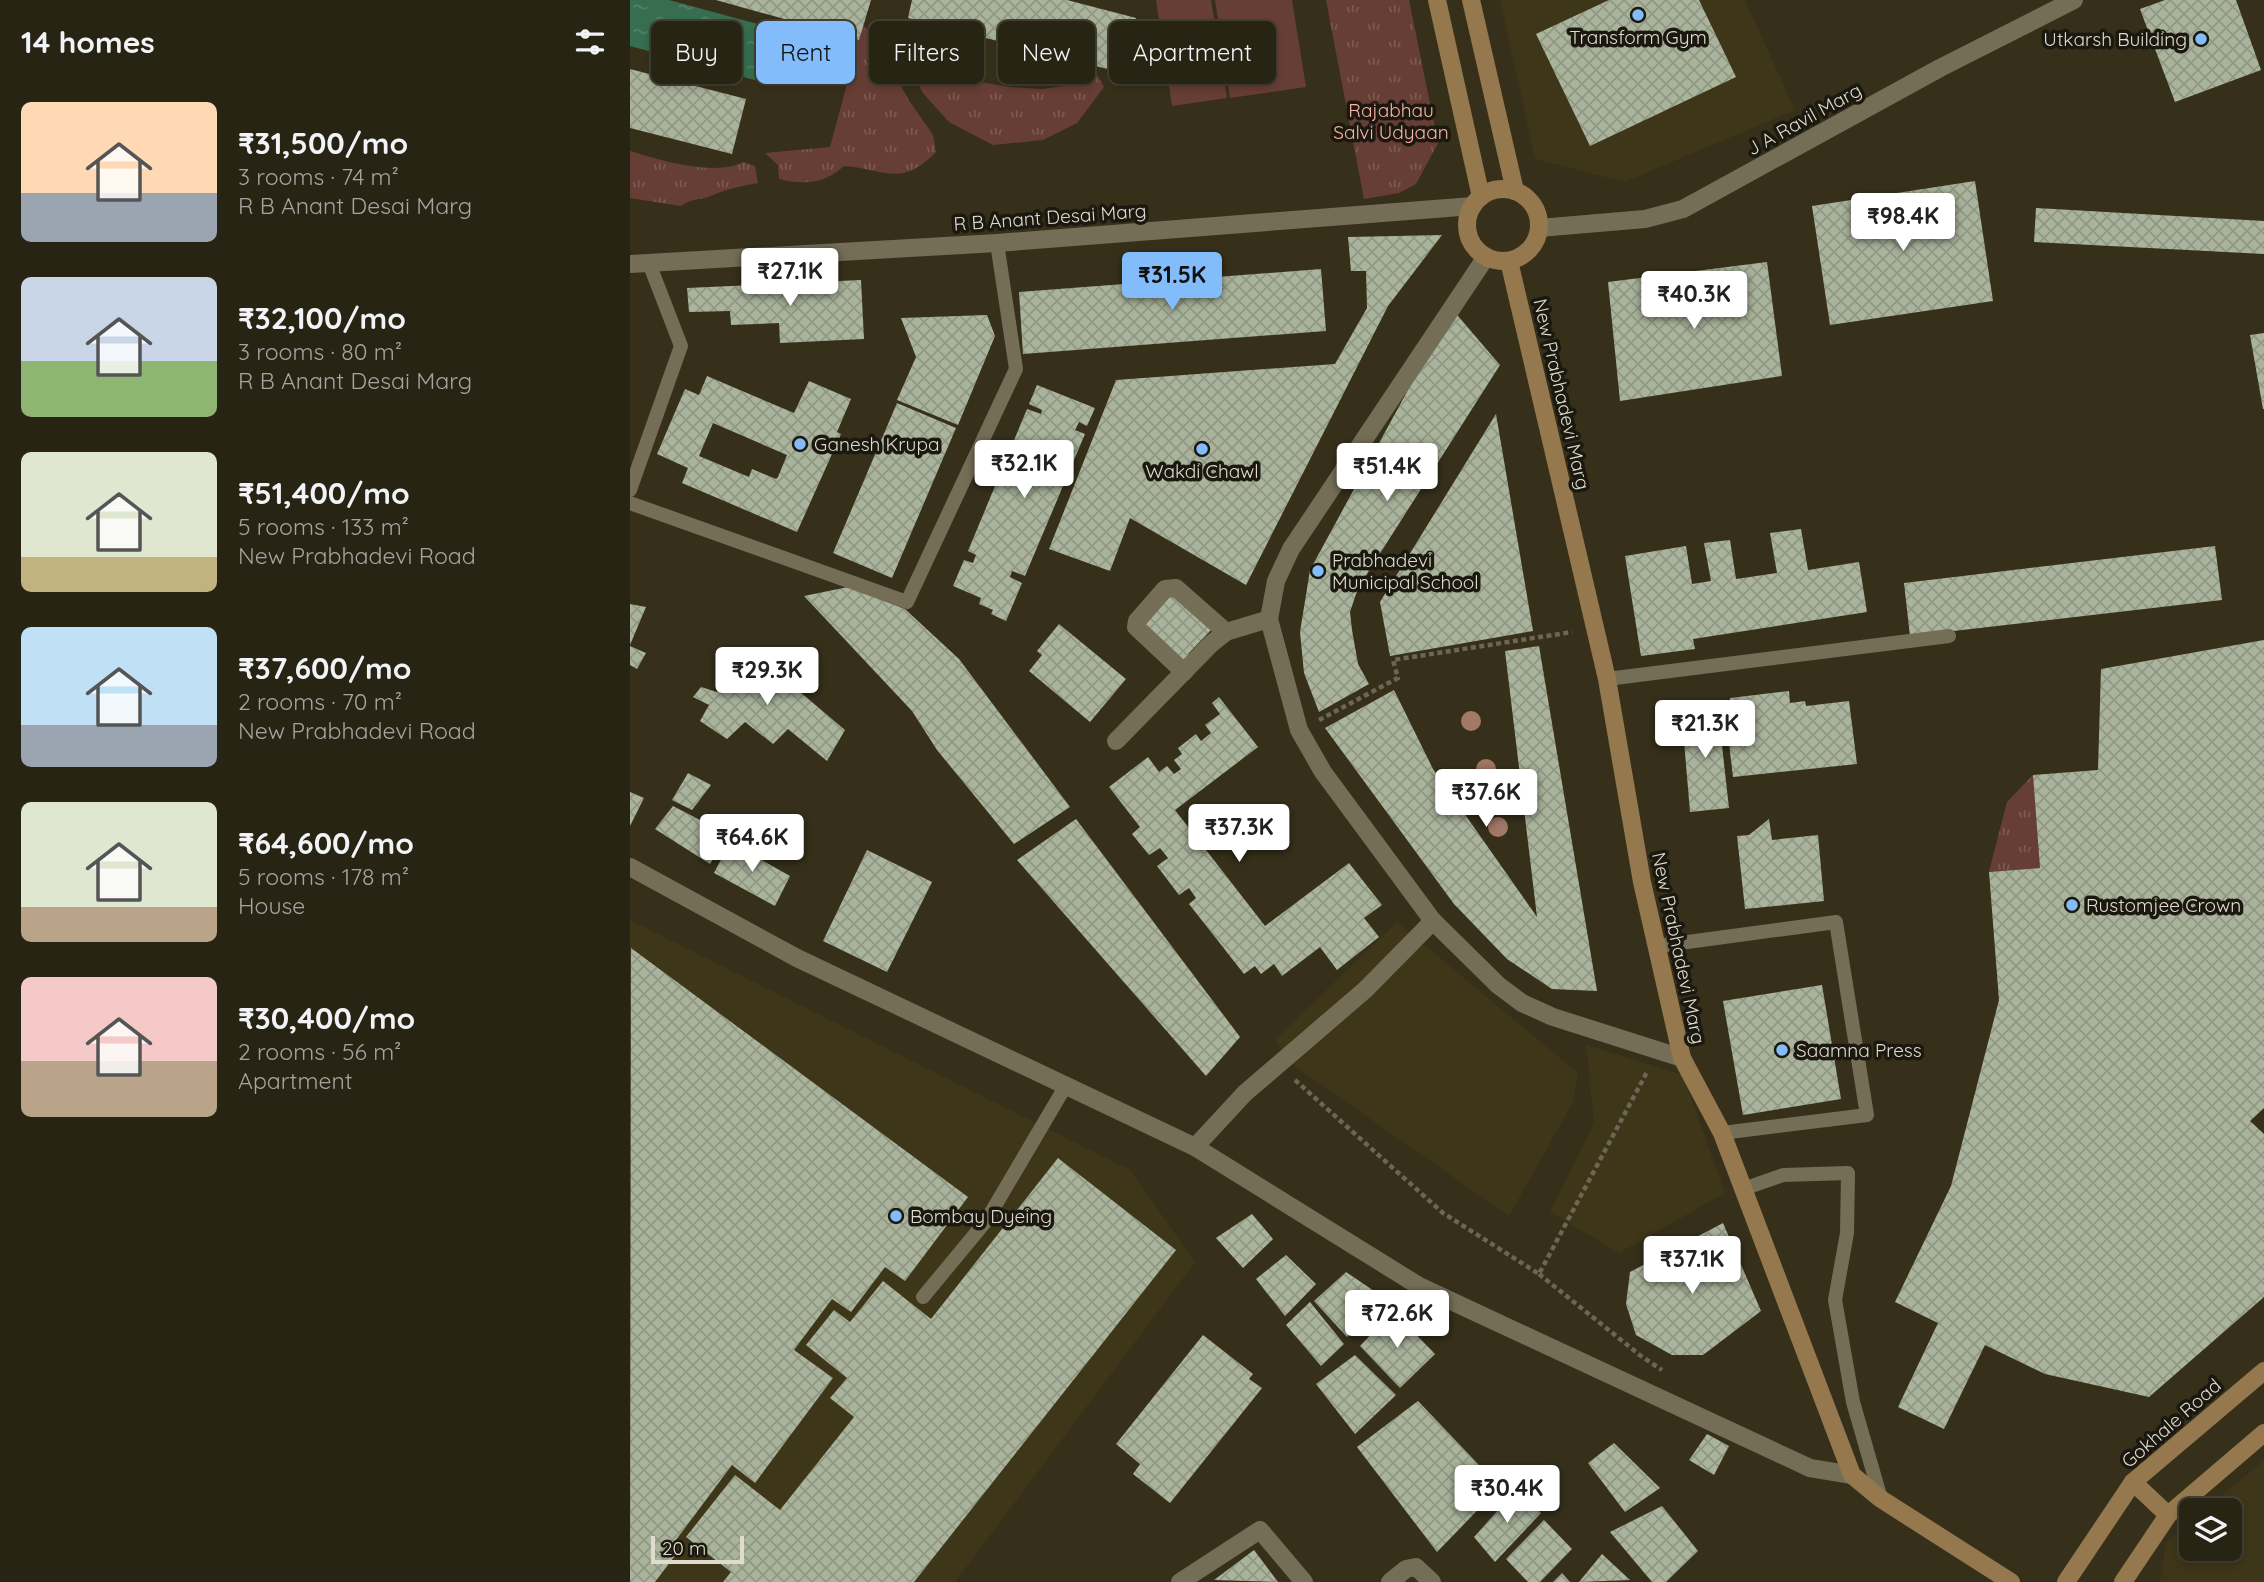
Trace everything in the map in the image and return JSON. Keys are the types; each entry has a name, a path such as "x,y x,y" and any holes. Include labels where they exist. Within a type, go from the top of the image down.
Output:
{"main road":[{"path":"1437,0 1477,202 1467,229 1477,250 1486,257 1510,261 1530,250 1539,228 1533,205 1515,191 1503,189 1477,202"},
{"path":"1471,0 1515,191"},
{"name":"New Prabhadevi Marg","path":"1510,261 1595,629 1642,882 1682,1058 1722,1133 1852,1475 1881,1499 2011,1582"},
{"name":"Gokhale Road","path":"2066,1582 2133,1482 2264,1371"},
{"path":"2123,1582 2168,1515 2264,1433"},
{"path":"2133,1482 2168,1515"}],"street":[{"name":"J A Ravil Marg","path":"1539,228 1645,219 1682,209 1940,68 2074,0"},
{"name":"R B Anant Desai Marg","path":"630,264 997,243 1477,202"},
{"path":"1486,257 1291,550 1276,581 1269,618 1299,730 1323,772 1433,921 1498,985 1522,1003 1654,1051 1682,1058"},
{"path":"1184,672 1136,627 1137,621 1165,589 1176,588 1226,632"},
{"path":"1116,741 1226,632 1269,618"},
{"path":"630,867 797,958 1195,1147 1419,1286 1810,1468 1852,1475"},
{"path":"1195,1147 1245,1093 1365,990 1433,921"},
{"path":"1180,1582 1260,1530 1304,1582"},
{"path":"1390,1582 1412,1566 1432,1582"}],"lane":[{"path":"630,503 907,602 1016,369 997,243"},
{"path":"630,490 681,346 649,263"},
{"path":"1606,680 1949,636"},
{"path":"1658,946 1836,922 1867,1115 1722,1133"},
{"path":"923,1297 986,1221 1065,1087"},
{"path":"1743,1189 1783,1175 1848,1173 1847,1233 1835,1300 1853,1402 1881,1499"}],"path":[{"path":"1299,730 1398,678 1393,660 1595,629"},
{"path":"1278,1065 1443,1213 1539,1274 1650,1065 1654,1051"}],"shaded area":[{"path":"1500,0 1745,0 1795,110 1625,182 1535,159"},
{"name":"Bombay Dyeing","path":"630,920 1130,1170 1195,1262 955,1582 630,1582"},
{"path":"1397,922 1578,1073 1573,1102 1509,1216 1293,1065 1275,1040"},
{"path":"1586,1045 1683,1075 1725,1193 1619,1253 1550,1212 1594,1123"},
{"path":"2264,1460 2264,1582 2160,1582 2166,1543 2179,1532 2179,1561 2242,1561 2242,1498 2219,1498"}],"green space":[{"path":"1156,0 1211,0 1214,21 1159,21"},
{"path":"1215,0 1292,0 1306,87 1230,98 1228,84 1276,84 1276,21 1218,21"},
{"name":"Rajabhau Salvi Udyaan","path":"1326,0 1409,0 1438,143 1416,184 1399,193 1364,199"},
{"path":"859,21 869,32 869,84 900,84 933,135 936,152 913,170 902,173 892,174 844,166 814,182 779,179 778,165 765,153 830,147 847,84 855,84 855,32"},
{"path":"1095,75 1104,87 1077,123 1043,140 993,145 949,122 922,92 919,84 984,83 1042,89 1072,84 1095,84"},
{"path":"1169,84 1225,84 1227,98 1172,106"},
{"path":"630,151 687,166 718,168 743,162 755,166 758,183 727,190 681,206 630,198"},
{"path":"2033,775 2040,868 1989,872 2007,802"}],"water":[{"path":"630,0 669,0 756,24 756,80 742,77 742,21 651,21 651,52 630,46"}],"building":[{"path":"716,0 871,0 859,40 855,39 855,21 791,21"},
{"path":"912,0 1067,0 1136,18 1135,21 1109,21 1109,69 1095,66 1095,21 998,21 998,41 984,37 984,21 920,21 908,18"},
{"path":"1609,0 1699,0 1736,77 1590,146 1536,34"},
{"name":"Utkarsh Building","path":"2165,0 2236,0 2261,70 2175,102 2140,9"},
{"path":"630,69 651,74 651,84 688,84 746,99 732,154 630,128"},
{"path":"1975,181 1993,301 1830,325 1812,206"},
{"path":"2036,208 2264,221 2264,254 2034,242"},
{"name":"Wakdi Chawl","path":"1442,235 1388,306 1246,585 1130,518 1110,571 1049,549 1116,380 1335,364 1367,308 1366,271 1351,271 1348,237"},
{"path":"1767,262 1782,376 1620,401 1608,282"},
{"path":"1321,269 1326,331 1023,354 1019,292"},
{"path":"861,280 864,339 780,343 779,323 731,325 730,311 689,312 687,288"},
{"path":"1452,309 1500,365 1358,588 1350,612 1352,630 1358,664 1369,684 1319,712 1304,673 1300,632 1310,570"},
{"path":"987,315 995,336 958,425 897,400 916,357 901,318"},
{"path":"2264,333 2264,409 2263,409 2250,335"},
{"name":"Ganesh Krupa","path":"707,376 794,413 809,381 851,399 837,432 841,434 797,532 682,483 688,468 657,454 685,389 699,395","holes":["713,423 787,455 776,479 752,469 749,477 699,456"]},
{"path":"1037,385 1095,408 1087,426 1079,422 1075,430 1085,434 1025,576 1012,571 1010,577 1022,583 1006,621 991,614 993,610 979,604 981,598 953,586 964,560 973,563 976,555 968,551 1027,409 1041,414 1042,410 1029,404"},
{"path":"897,403 956,428 892,578 833,553"},
{"path":"1496,414 1533,631 1390,656 1380,602"},
{"path":"1801,529 1808,570 1859,562 1867,612 1693,639 1695,649 1641,656 1625,556 1686,546 1692,584 1711,581 1704,543 1730,540 1736,579 1777,573 1770,533"},
{"path":"2215,546 2222,600 1910,636 1904,583"},
{"path":"848,587 905,609 959,659 1070,807 1014,844 937,750 912,711 804,596"},
{"path":"1173,593 1212,629 1188,654 1190,657 1182,665 1141,626"},
{"path":"630,604 646,607 630,645"},
{"path":"1059,624 1126,679 1090,722 1029,671 1042,655 1037,651"},
{"name":"Rustomjee Crown","path":"2264,640 2264,1108 2250,1121 2264,1134 2264,1297 2149,1397 2045,1374 1985,1345 1944,1429 1898,1407 1938,1323 1895,1302 1951,1186 1999,1000 1989,872 2040,868 2033,775 2098,770 2101,669"},
{"path":"630,646 646,653 637,669 630,665"},
{"path":"1539,646 1597,991 1552,989 1507,959 1454,904 1325,728 1394,690 1433,769 1537,917 1505,651"},
{"path":"747,647 845,730 827,761 788,729 773,744 745,722 727,739 700,721 709,705 693,697 701,687 717,692"},
{"path":"1789,691 1790,703 1805,701 1806,706 1849,701 1857,764 1733,777 1728,735 1734,735 1730,698"},
{"path":"1219,697 1258,747 1175,810 1265,926 1349,863 1382,905 1364,918 1379,937 1337,970 1320,947 1282,976 1274,964 1261,974 1255,966 1244,974 1189,904 1196,898 1189,888 1179,895 1157,866 1168,858 1160,848 1149,855 1132,834 1140,827 1109,787 1148,757 1159,772 1167,766 1174,774 1181,769 1174,760 1182,754 1178,748 1196,734 1201,741 1211,733 1205,725 1220,714 1212,703"},
{"path":"1717,701 1729,808 1690,812 1682,717"},
{"path":"688,773 711,785 692,810 672,800"},
{"path":"630,792 644,798 630,826"},
{"path":"673,806 727,834 710,864 655,829"},
{"path":"1076,819 1240,1037 1206,1076 1017,860"},
{"path":"1769,819 1772,840 1818,835 1824,901 1745,909 1737,836 1749,835"},
{"path":"730,842 790,876 775,906 714,873"},
{"path":"867,850 932,882 887,972 823,941"},
{"path":"631,948 968,1197 905,1281 885,1267 851,1312 832,1299 794,1350 833,1378 755,1483 732,1465 670,1548 677,1553 655,1582 630,1582"},
{"name":"Saamna Press","path":"1822,985 1841,1099 1743,1115 1723,1001"},
{"path":"1058,1158 1176,1250 914,1582 723,1582 731,1572 686,1537 735,1475 780,1510 854,1417 830,1398 847,1378 806,1345 834,1310 850,1322 883,1281 931,1319"},
{"path":"1252,1214 1273,1239 1243,1268 1216,1238"},
{"path":"1723,1223 1761,1311 1703,1355 1672,1355 1636,1335 1626,1304 1630,1272"},
{"path":"1286,1255 1316,1284 1285,1316 1256,1279"},
{"path":"1346,1272 1386,1299 1347,1337 1314,1301"},
{"path":"1310,1302 1344,1344 1321,1366 1286,1325"},
{"path":"1393,1311 1435,1354 1400,1388 1360,1346"},
{"path":"1203,1335 1253,1374 1249,1379 1262,1388 1170,1503 1133,1474 1140,1464 1116,1444"},
{"path":"1355,1355 1396,1395 1355,1434 1316,1384"},
{"path":"1418,1401 1500,1487 1437,1552 1357,1447"},
{"path":"1707,1434 1729,1446 1714,1475 1689,1460"},
{"path":"1614,1443 1660,1488 1625,1512 1588,1463"},
{"path":"1518,1488 1541,1513 1495,1562 1474,1537"},
{"path":"1662,1506 1698,1551 1666,1582 1652,1582 1610,1532"},
{"path":"1544,1520 1572,1549 1540,1582 1528,1582 1506,1559"},
{"path":"1254,1550 1278,1582 1214,1580"},
{"path":"1602,1554 1630,1580 1579,1582"},
{"path":"1562,1573 1570,1582 1553,1582"}],"place":[{"name":"Transform Gym","path":"1638,15"},
{"name":"Utkarsh Building","path":"2201,39"},
{"name":"Ganesh Krupa","path":"800,444"},
{"name":"Wakdi Chawl","path":"1202,449"},
{"name":"Prabhadevi Municipal School","path":"1318,571"},
{"name":"Rustomjee Crown","path":"2072,905"},
{"name":"Saamna Press","path":"1782,1050"},
{"name":"Bombay Dyeing","path":"896,1216"}]}
